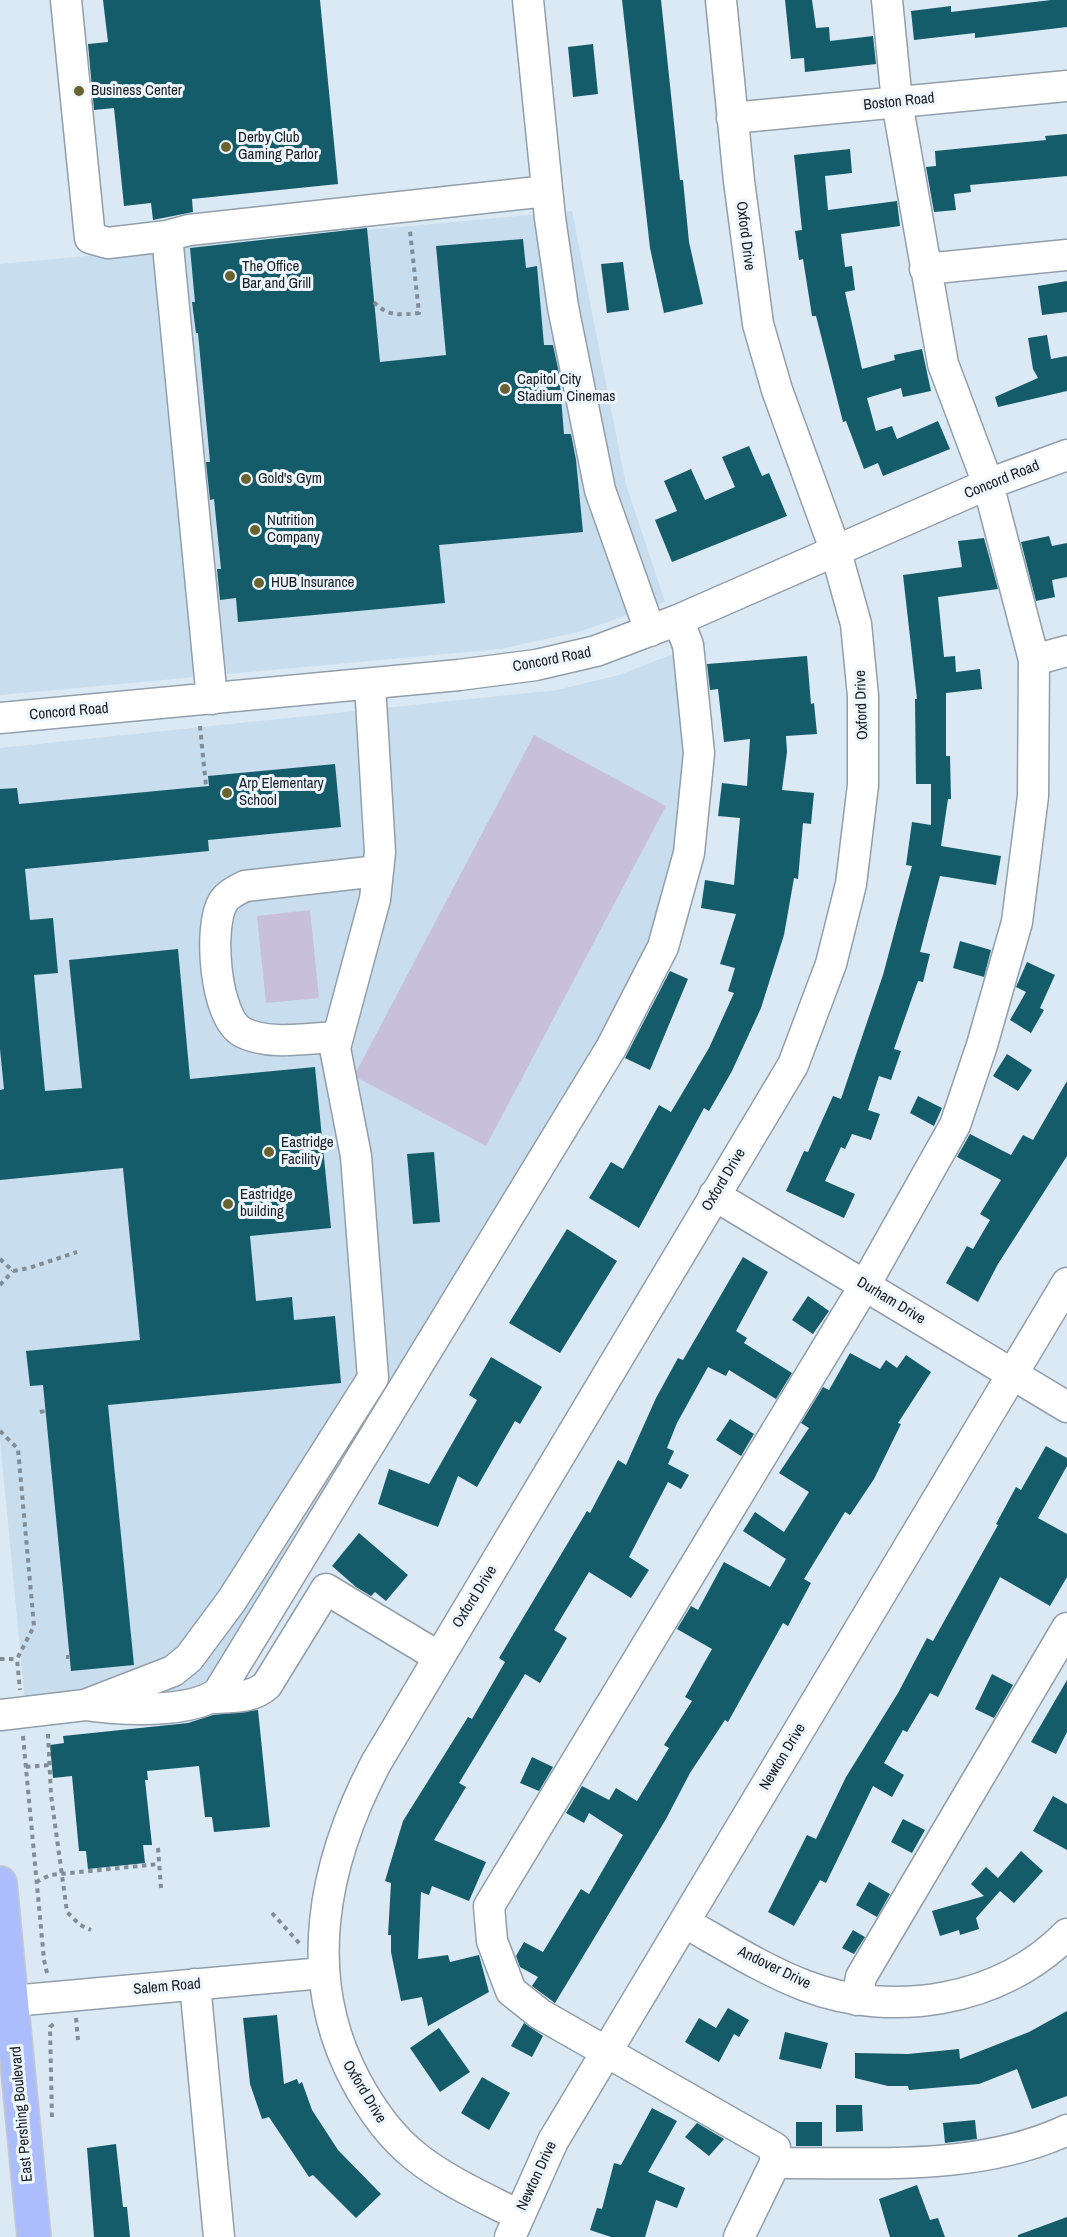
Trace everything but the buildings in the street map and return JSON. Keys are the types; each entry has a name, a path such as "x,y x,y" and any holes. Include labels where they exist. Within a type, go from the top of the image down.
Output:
{"main road":[{"name":"East Pershing Boulevard","path":"0,1883 34,2237"}],"street":[{"path":"66,0 90,238 102,242 115,242 167,236 189,230 547,191"},
{"path":"528,0 547,191 563,307 600,490 650,631"},
{"name":"Oxford Drive","path":"514,2226 415,2156 385,2126 362,2093 343,2057 330,2014 323,1973 331,1880 356,1801 439,1657 794,1065 831,964 851,884 862,785 863,696 856,624 836,552 777,390 758,324 748,264 721,0"},
{"path":"739,2237 775,2163 775,2148 540,2014 511,1991 492,1941 489,1906 865,1285 955,1125 982,1045 1017,922 1033,796 1034,660 988,484 943,364 897,102 887,0"},
{"name":"Boston Road","path":"732,118 1067,86"},
{"path":"167,236 212,699"},
{"path":"925,269 1067,255"},
{"name":"Concord Road","path":"0,718 370,684 536,664 596,651 678,620 988,484 1067,455"},
{"path":"211,1698 231,1676 605,1058 663,947 689,853 699,753 688,645 678,620"},
{"path":"1034,660 1067,651"},
{"path":"11,1722 85,1705 173,1671 189,1658 232,1600 373,1378 357,1156 342,1094 335,1048 375,899 380,852 370,684"},
{"path":"337,1037 255,1037 233,1025 222,1004 219,984 216,938 218,917 223,902 232,892 245,886 262,882 378,871"},
{"name":"Durham Drive","path":"714,1195 1067,1407"},
{"name":"Newton Drive","path":"514,2226 553,2141 1067,1283"},
{"path":"85,1705 124,1711 195,1704 211,1698 246,1696 258,1692 267,1685 326,1589 439,1657"},
{"path":"857,2000 861,1977 1067,1628"},
{"name":"Andover Drive","path":"684,1922 806,1986 857,2000 897,2002 944,1999 976,1989 1026,1966 1067,1935"},
{"name":"Salem Road","path":"12,2001 323,1973"},
{"path":"195,1984 219,2237"},
{"path":"775,2163 940,2161 1002,2152 1067,2130"}],"path":[{"path":"374,302 382,311 395,315 419,313 407,206"},
{"path":"200,726 206,786"},
{"path":"0,1285 13,1271 77,1252"},
{"path":"0,1259 13,1271"},
{"path":"0,1431 18,1449 34,1626 17,1659 20,1693"},
{"path":"0,1659 17,1659"},
{"path":"11,1722 26,1767 45,1967 48,1973 55,1973"},
{"path":"47,1728 49,1765 68,1912 80,1925 91,1929"},
{"path":"26,1767 49,1765"},
{"path":"158,1848 161,1888"},
{"path":"36,1882 45,1877 62,1874 159,1864"},
{"path":"272,1913 302,1946"},
{"path":"53,2128 48,2040 50,2027 58,2020 58,2016"},
{"path":"76,2018 78,2040"}],"shaded area":[{"path":"572,211 626,485 665,602 578,632 500,649 0,695 0,264"},
{"name":"Eastridge Facility","path":"681,651 690,790 658,939 623,1011 202,1693 27,1722 0,1439 0,748 557,690 619,675"},
{"path":"534,735 666,806 486,1146 354,1076"},
{"path":"310,910 319,998 266,1003 257,916"}],"place":[{"name":"Business Center","path":"79,91"},
{"name":"Derby Club Gaming Parlor","path":"226,147"},
{"name":"The Office Bar and Grill","path":"230,276"},
{"name":"Capitol City Stadium Cinemas","path":"505,389"},
{"name":"Gold's Gym","path":"246,479"},
{"name":"Nutrition Company","path":"255,530"},
{"name":"HUB Insurance","path":"259,583"},
{"name":"Arp Elementary School","path":"227,793"},
{"name":"Eastridge Facility","path":"269,1152"},
{"name":"Eastridge building","path":"228,1204"}]}
